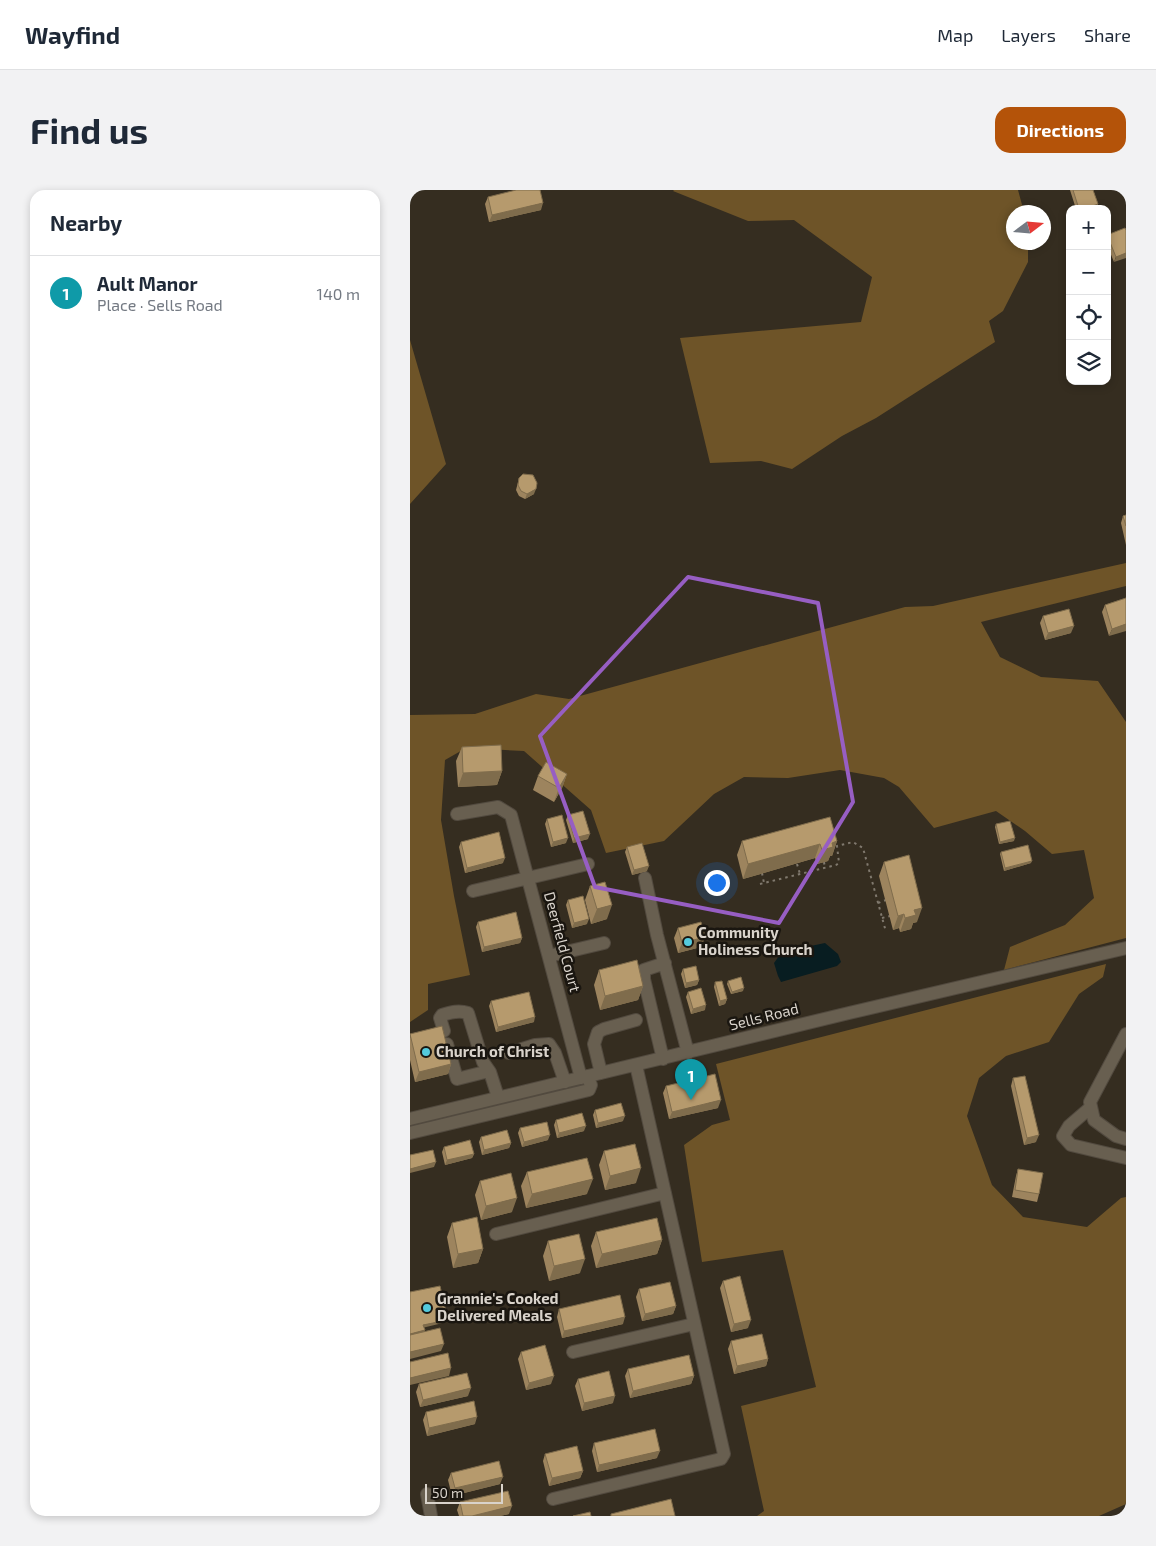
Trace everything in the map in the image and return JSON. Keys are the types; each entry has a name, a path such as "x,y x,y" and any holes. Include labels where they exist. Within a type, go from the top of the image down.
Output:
{"street":[{"name":"Deerfield Court","path":"457,814 498,807 511,815 584,1077"},
{"path":"473,891 588,864"},
{"path":"645,878 656,935 688,1053"},
{"path":"549,956 604,943"},
{"name":"Sells Road","path":"410,1120 498,1097 1126,948"},
{"path":"663,1058 644,979 644,970 665,963"},
{"path":"489,1071 457,1079 440,1018 442,1014 455,1011 468,1013 483,1062 489,1071 498,1097"},
{"path":"601,1073 594,1044 598,1032 636,1020"},
{"path":"1126,1034 1090,1102 1094,1120 1116,1136 1126,1139"},
{"path":"509,1053 535,1045 549,1044 555,1053 565,1082"},
{"path":"553,1499 722,1459 724,1454 636,1065"},
{"path":"410,1133 588,1090 591,1085 584,1077"},
{"path":"549,1085 553,1098"},
{"path":"512,1094 516,1108"},
{"path":"474,1104 478,1117"},
{"path":"1091,1107 1069,1126 1063,1136 1071,1145 1126,1158"},
{"path":"436,1113 439,1126"},
{"path":"496,1234 665,1193"},
{"path":"573,1352 694,1324"},
{"path":"427,1494 431,1516"}],"path":[{"path":"830,848 853,842 863,848 886,932"},
{"path":"760,884 839,863 836,846"},
{"path":"824,862 825,868"},
{"path":"797,864 800,874"},
{"path":"762,873 764,883"},
{"path":"878,903 886,900"},
{"path":"882,918 890,916"}],"highlighted area":[{"path":"688,577 818,603 853,802 779,923 595,887 540,736"}],"shaded area":[{"path":"1018,190 1022,205 1006,205 1006,250 1028,250 1028,262 1003,311 989,321 995,342 876,418 842,436 792,469 761,461 710,463 680,338 861,322 872,277 794,220 748,221 673,191"},
{"path":"410,340 446,464 410,504"},
{"path":"1126,563 1126,586 981,622 1000,657 1041,677 1098,681 1126,722 1126,938 1004,970 1010,947 1065,925 1094,898 1084,850 1052,854 1025,831 996,811 934,828 899,787 884,778 840,770 788,778 744,777 714,794 664,841 606,853 591,810 524,751 466,748 445,760 441,820 470,975 428,984 428,1010 410,1022 410,715 475,714 536,694 569,699 905,607 933,606"},
{"path":"1106,964 1103,977 1079,994 1049,1042 1006,1056 979,1078 967,1116 992,1185 1023,1217 1087,1227 1121,1198 1126,1197 1126,1504 1099,1516 757,1516 764,1511 741,1406 816,1387 783,1250 702,1262 684,1145 712,1125 730,1120 716,1064"}],"water":[{"path":"825,943 838,954 841,962 837,966 781,982 774,963 782,952"}],"building":[{"path":"516,190 540,190 543,203 492,215 488,197"},
{"path":"1073,190 1093,190 1098,204 1078,205"},
{"path":"1125,228 1126,253 1116,257 1111,245 1111,233"},
{"path":"523,474 533,475 537,483 536,489 527,494 521,491 518,485 519,478"},
{"path":"1126,515 1126,526 1123,516"},
{"path":"1126,598 1126,624 1112,629 1105,605"},
{"path":"1069,609 1074,626 1048,633 1043,616"},
{"path":"501,745 502,771 463,773 462,747"},
{"path":"546,762 567,774 559,788 538,776"},
{"path":"583,811 590,834 574,838 568,815"},
{"path":"562,815 568,838 553,842 547,819"},
{"path":"830,817 837,841 832,843 833,847 822,850 820,844 748,864 742,841"},
{"path":"1010,821 1015,838 1000,842 996,824"},
{"path":"499,832 505,858 467,868 461,842"},
{"path":"642,843 649,866 634,870 627,847"},
{"path":"1028,845 1032,861 1005,868 1001,852"},
{"path":"909,855 922,908 914,910 916,915 905,918 904,914 898,916 884,862"},
{"path":"605,882 612,905 597,909 590,886"},
{"path":"583,896 589,919 574,923 568,900"},
{"path":"516,912 522,938 484,947 478,922"},
{"path":"701,922 705,937 682,943 678,928"},
{"path":"637,960 643,986 605,996 599,970"},
{"path":"696,966 699,980 686,983 683,969"},
{"path":"741,977 744,988 732,992 728,981"},
{"path":"722,981 727,999 720,1001 715,982"},
{"path":"701,988 706,1005 693,1009 688,992"},
{"path":"529,992 535,1017 498,1027 491,1001"},
{"name":"Church of Christ","path":"442,1026 451,1064 419,1072 410,1034"},
{"path":"715,1074 721,1100 672,1112 666,1086"},
{"path":"1025,1076 1039,1135 1027,1138 1013,1078"},
{"path":"621,1103 625,1116 598,1123 595,1110"},
{"path":"582,1113 586,1126 559,1133 556,1120"},
{"path":"547,1122 550,1135 524,1142 520,1128"},
{"path":"507,1130 511,1143 484,1150 481,1137"},
{"path":"470,1140 474,1154 447,1160 444,1147"},
{"path":"635,1144 641,1168 610,1176 604,1151"},
{"path":"433,1150 436,1162 410,1169 410,1155"},
{"path":"587,1158 593,1179 532,1194 527,1172"},
{"path":"1018,1169 1043,1173 1039,1194 1015,1190"},
{"path":"511,1173 517,1198 486,1206 480,1181"},
{"path":"477,1217 483,1249 458,1254 452,1223"},
{"path":"657,1218 662,1240 602,1254 596,1232"},
{"path":"579,1234 585,1259 554,1266 548,1241"},
{"path":"740,1276 751,1320 734,1324 723,1281"},
{"path":"670,1282 676,1306 645,1314 639,1289"},
{"name":"Grannie's Cooked Delivered Meals","path":"440,1286 448,1320 423,1325 425,1330 410,1334 410,1292"},
{"path":"620,1295 625,1317 564,1331 559,1309"},
{"path":"440,1328 444,1344 410,1352 410,1335"},
{"path":"762,1334 768,1359 737,1366 731,1341"},
{"path":"545,1345 554,1376 529,1383 521,1352"},
{"path":"448,1353 451,1368 410,1378 410,1362"},
{"path":"689,1355 694,1376 633,1391 628,1369"},
{"path":"609,1371 615,1396 584,1403 578,1379"},
{"path":"467,1373 471,1388 423,1400 419,1384"},
{"path":"474,1401 477,1417 429,1428 426,1412"},
{"path":"655,1429 660,1451 599,1465 594,1443"},
{"path":"577,1446 583,1471 552,1478 545,1454"},
{"path":"499,1461 503,1477 455,1488 451,1473"},
{"path":"508,1491 512,1506 472,1516 463,1516 460,1502"},
{"path":"671,1499 675,1516 611,1516 611,1514"},
{"path":"590,1512 591,1516 573,1516"}],"place":[{"name":"Community Holiness Church","path":"688,942"},
{"name":"Church of Christ","path":"426,1052"},
{"name":"Ault Manor","path":"691,1100"},
{"name":"Grannie's Cooked Delivered Meals","path":"427,1308"}]}
